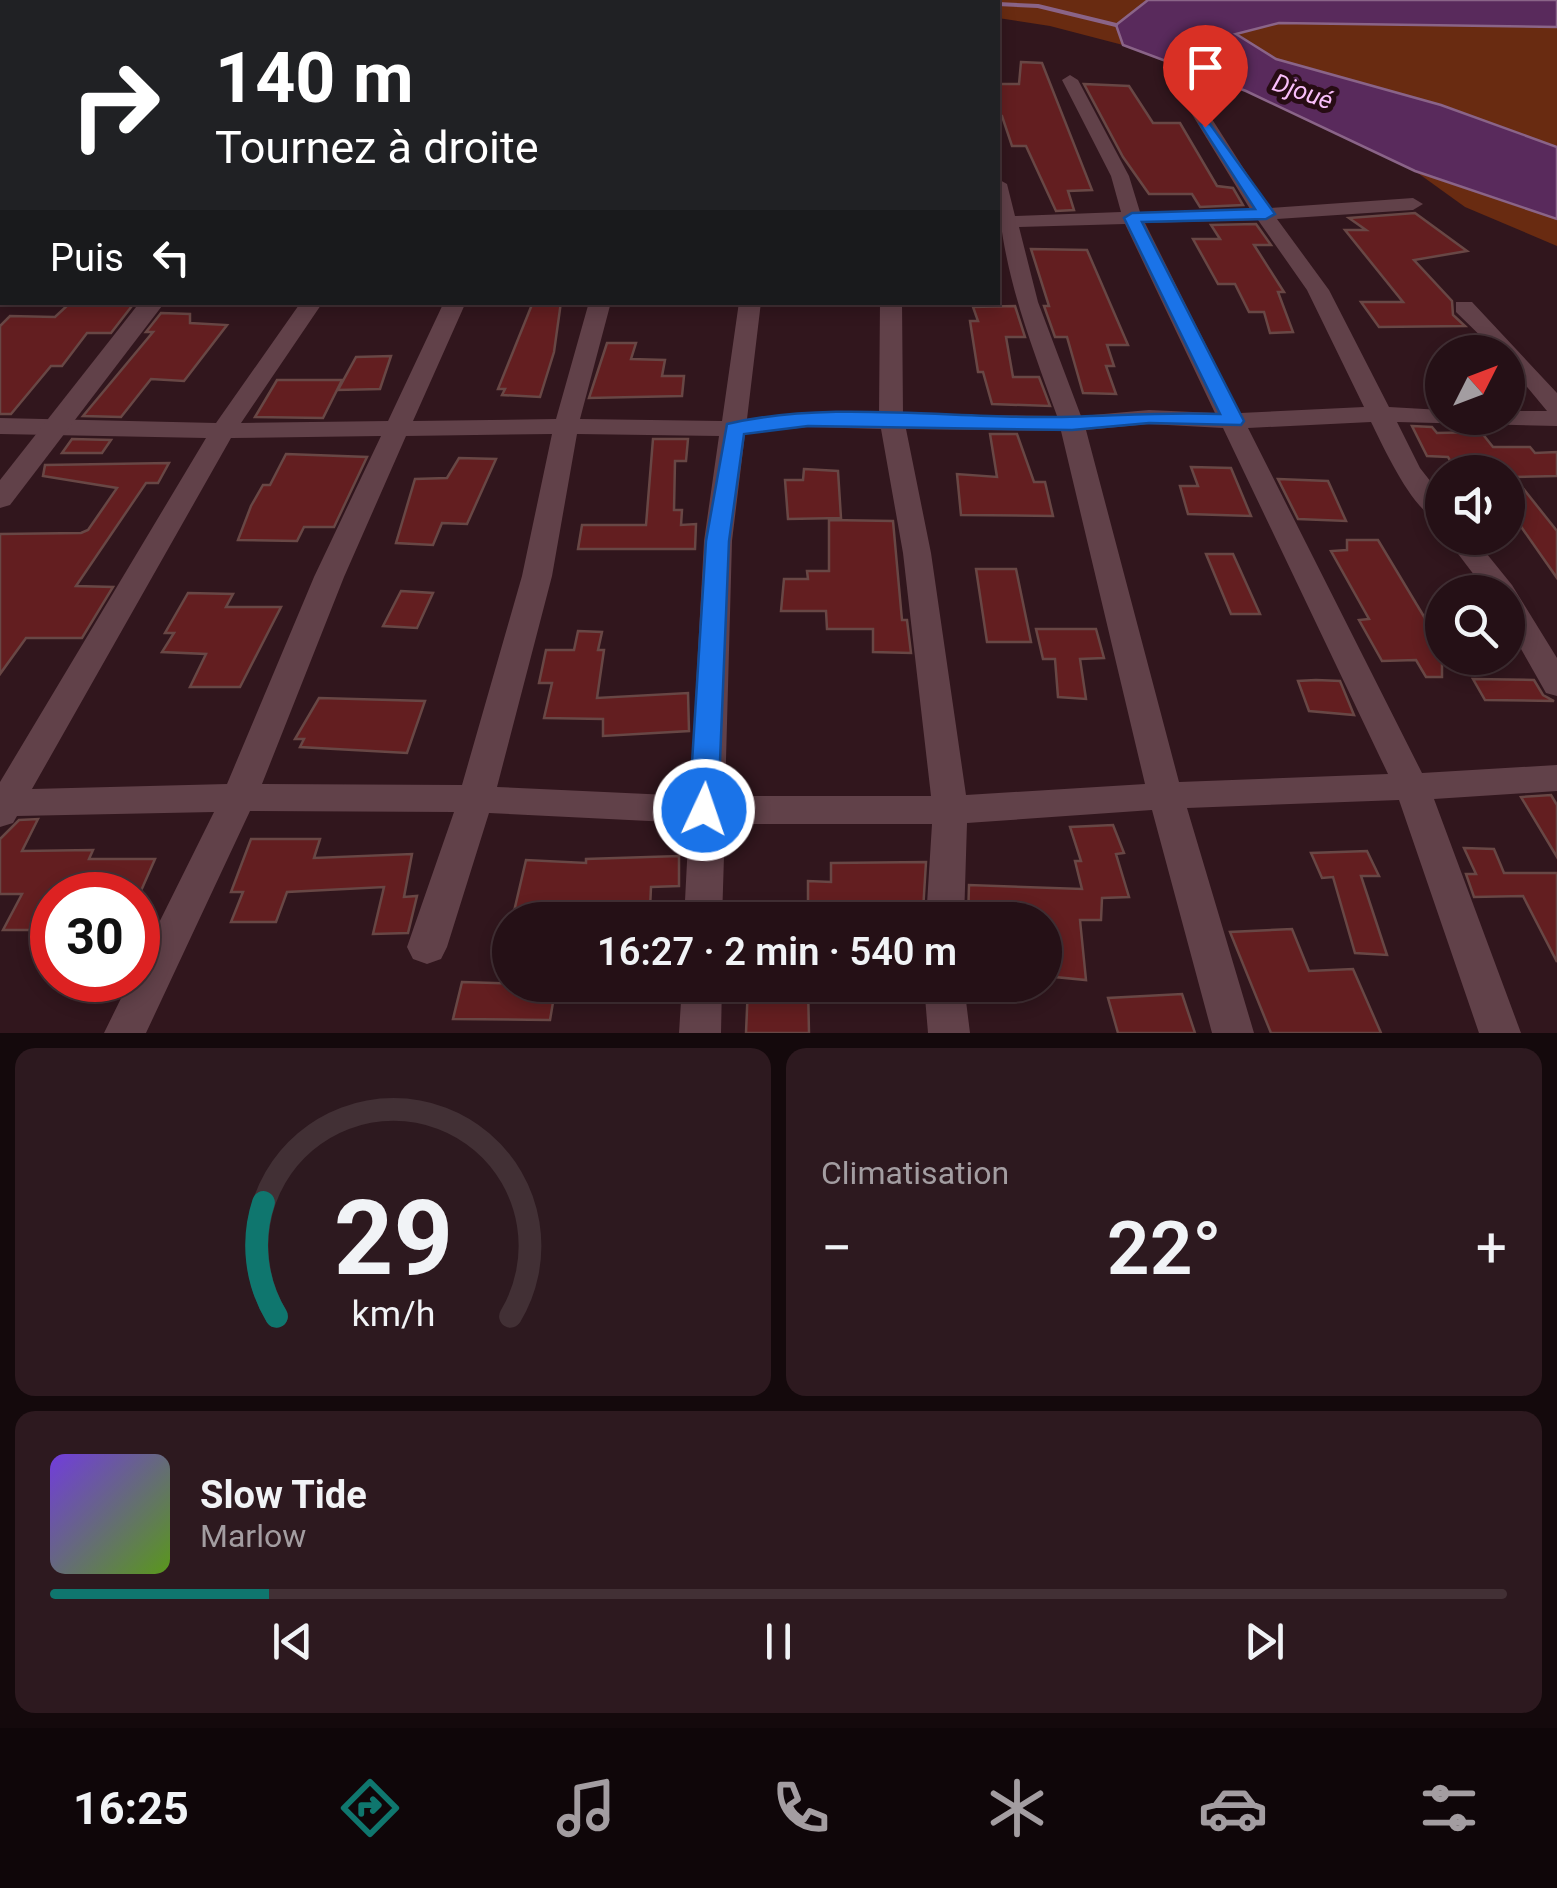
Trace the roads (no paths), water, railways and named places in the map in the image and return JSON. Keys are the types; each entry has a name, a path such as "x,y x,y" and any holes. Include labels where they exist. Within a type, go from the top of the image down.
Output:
{"street":[{"path":"1070,80 1120,176 1132,218 1412,787 1500,1033"},
{"path":"1179,80 1235,174 1318,290 1408,470 1425,492"},
{"path":"1233,1033 1165,794 1072,424 1003,222 1266,214 1414,204"},
{"path":"0,499 151,305"},
{"path":"2,806 223,431 310,305"},
{"path":"125,1033 239,798 329,577 400,429 453,305"},
{"path":"427,946 476,800 537,576 566,426 599,305"},
{"path":"703,902 718,541 750,305"},
{"path":"891,305 888,387 892,422 917,553 950,810 946,902"},
{"path":"1464,306 1512,353 1557,408"},
{"path":"0,426 223,431 734,428 808,420 1072,424 1149,417 1234,421 1380,414 1425,417"},
{"path":"1525,418 1557,418"},
{"path":"1473,555 1489,575"},
{"path":"1525,630 1557,685"},
{"path":"2,806 239,798 476,800 704,810 950,810 1165,794 1412,787 1557,778"},
{"path":"700,1033 701,1002"},
{"path":"946,1002 949,1033"}],"water":[{"name":"Djoué","path":"1148,0 1557,0 1557,27 1279,23 1236,34 1276,59 1441,105 1557,147 1557,219 1415,171 1246,91 1123,45 1116,25"}],"waterway":[{"path":"1000,4 1038,6 1116,25"}]}
